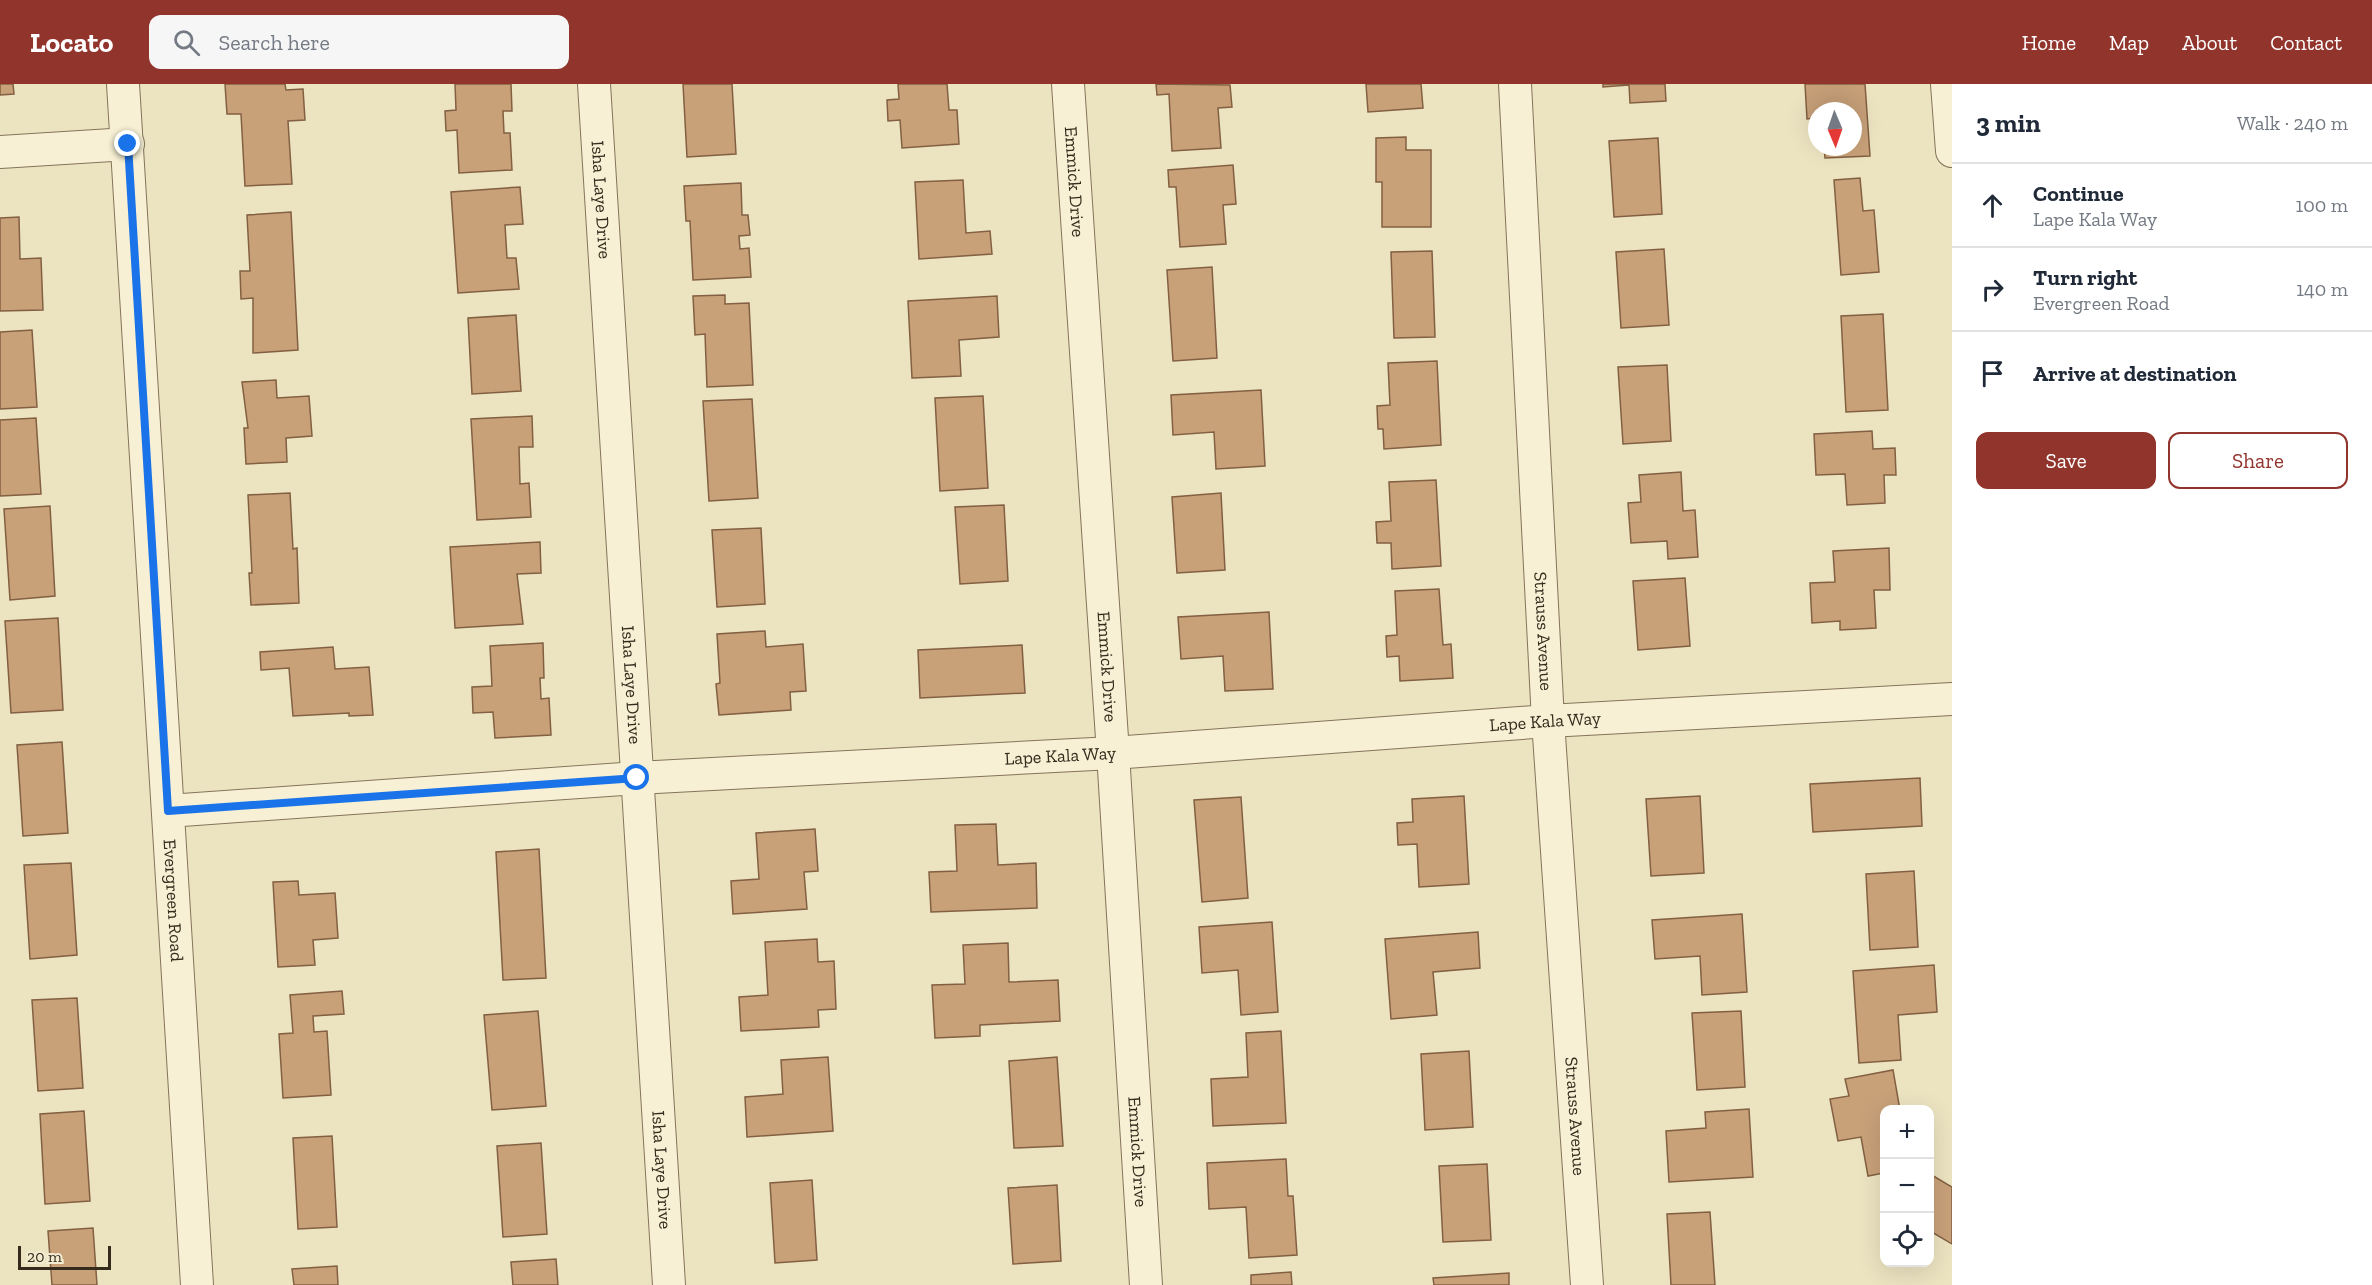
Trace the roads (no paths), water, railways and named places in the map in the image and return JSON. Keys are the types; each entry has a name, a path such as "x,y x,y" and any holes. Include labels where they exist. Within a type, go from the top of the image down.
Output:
{"street":[{"name":"Evergreen Road","path":"123,84 197,1285"},
{"name":"Isha Laye Drive","path":"594,84 669,1285"},
{"name":"Emmick Drive","path":"1068,84 1146,1285"},
{"name":"Strauss Avenue","path":"1515,84 1548,721 1587,1285"},
{"path":"1947,84 1952,151"},
{"path":"0,152 128,144"},
{"name":"Lape Kala Way","path":"168,811 637,778 1113,753 1548,721 1952,699"}]}
